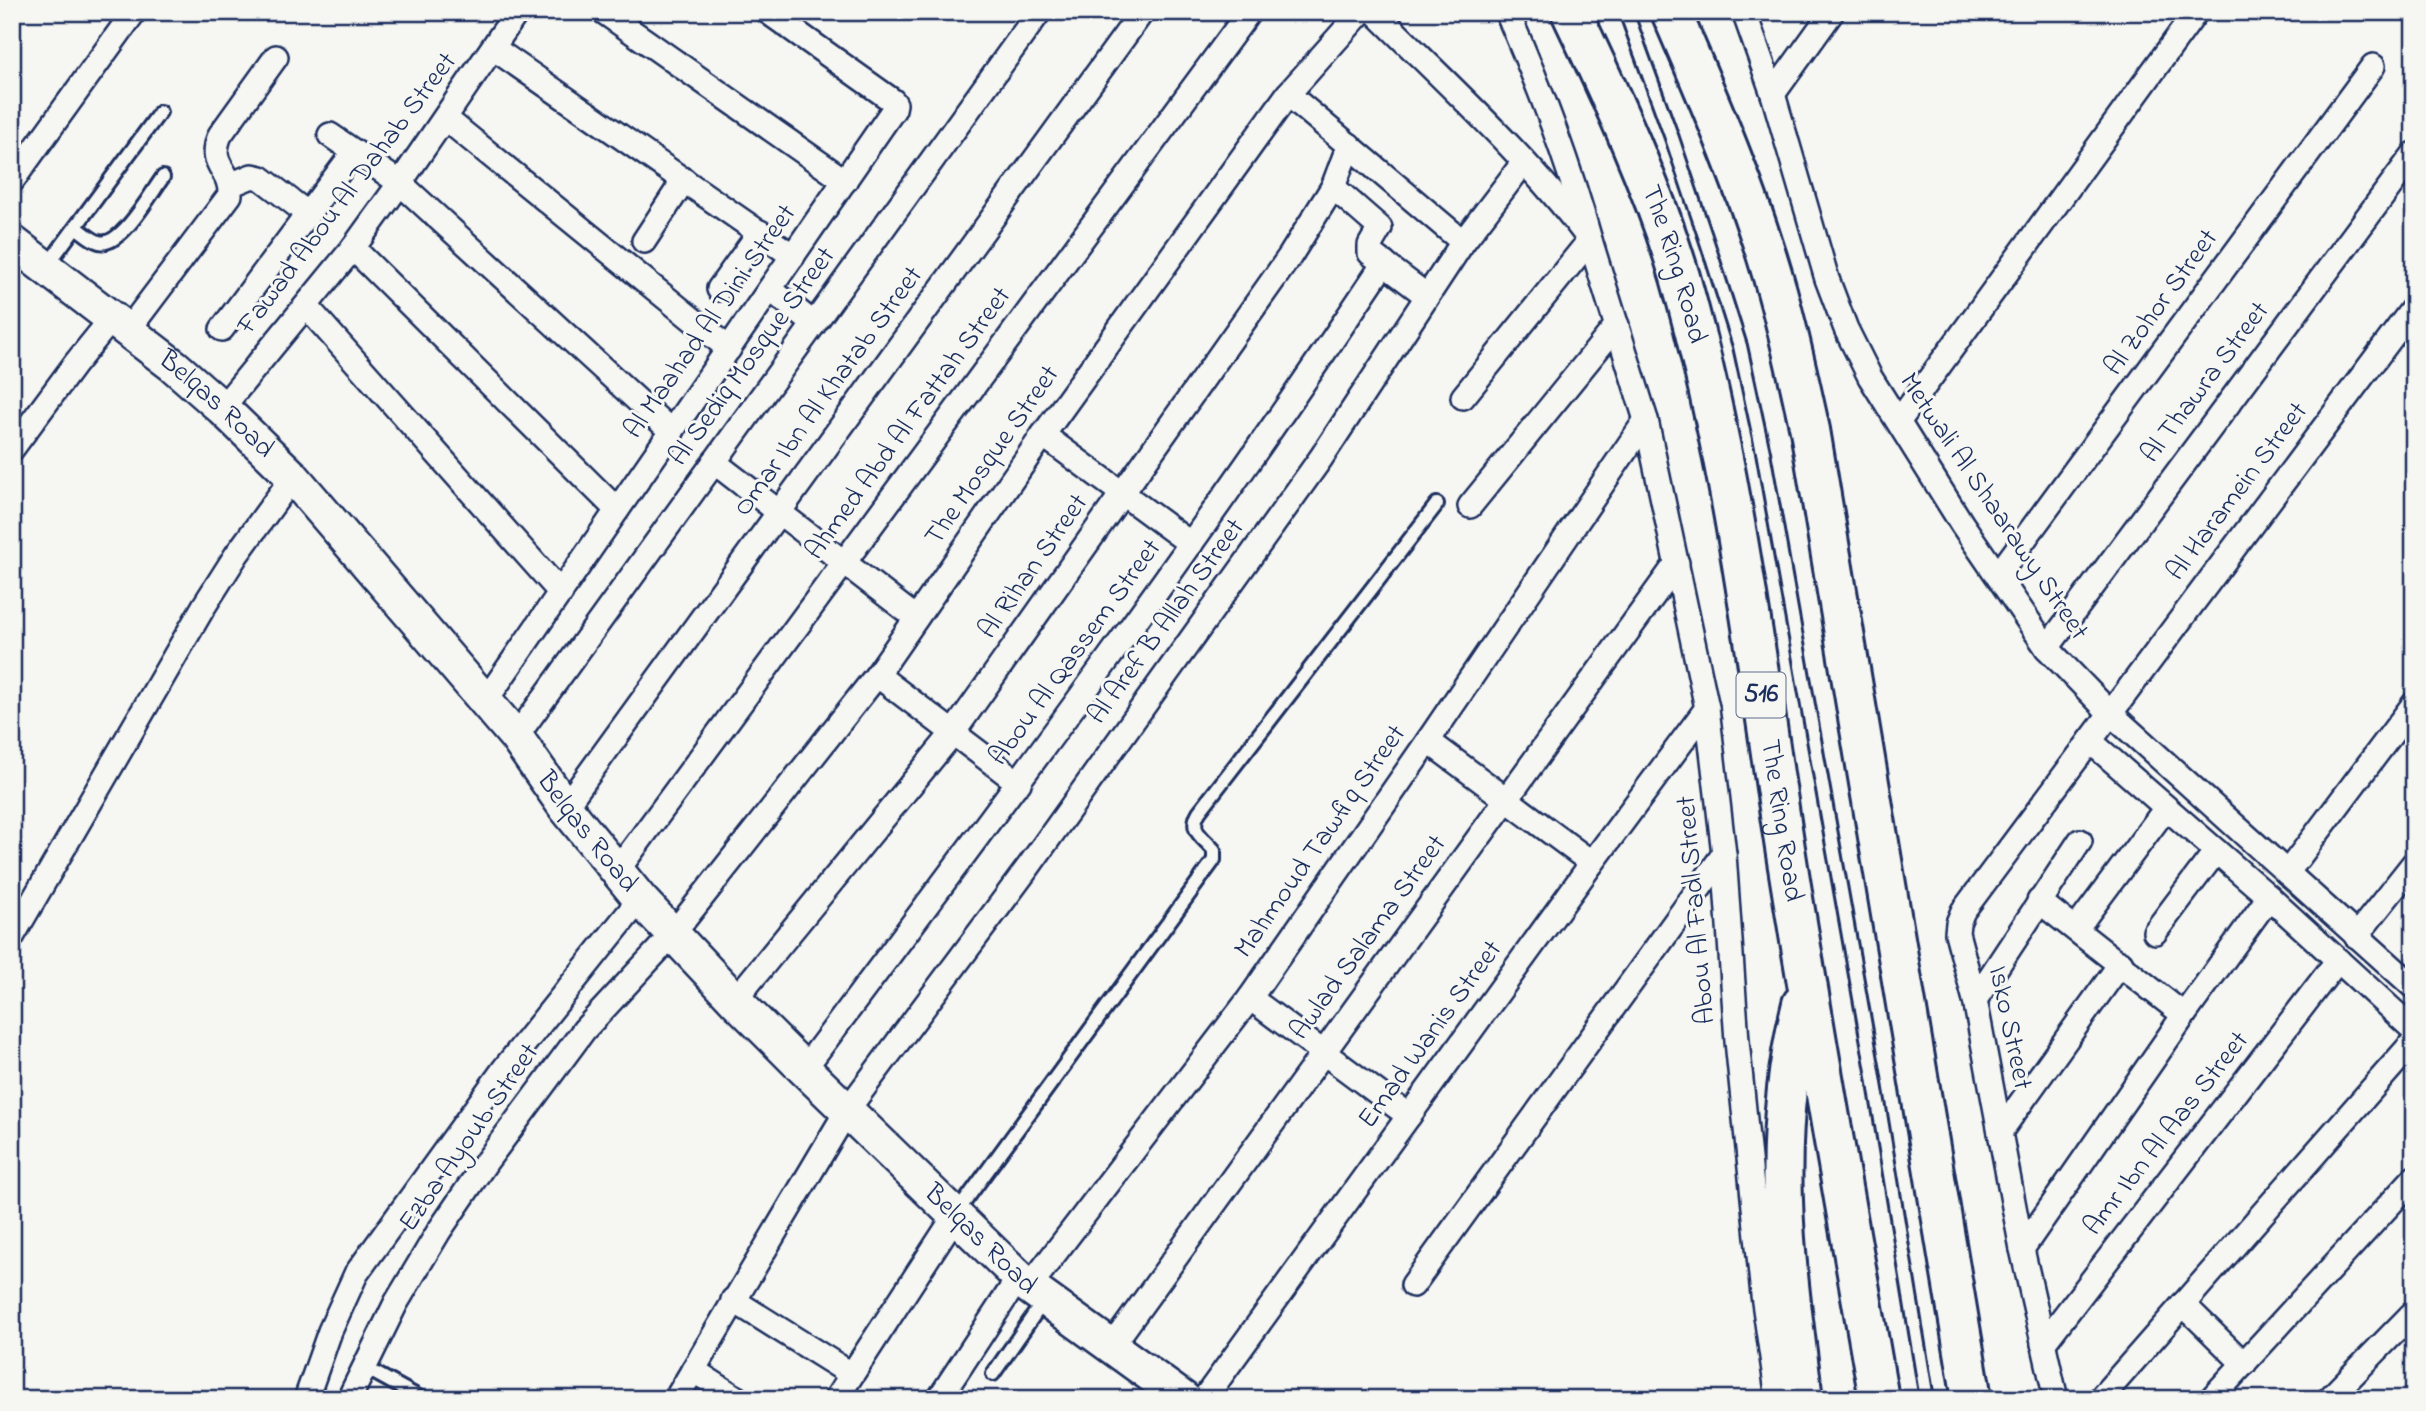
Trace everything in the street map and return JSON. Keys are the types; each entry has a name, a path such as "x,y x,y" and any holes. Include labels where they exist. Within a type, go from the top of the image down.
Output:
{"highway":[{"name":"The Ring Road","path":"1572,12 1612,98 1651,195 1679,274 1700,355 1734,518 1807,985 1879,1399"},
{"path":"1671,12 1739,174 1768,258 1810,430 1972,1399"},
{"path":"1803,1399 1784,1252 1781,1175 1787,1086 1807,985"}],"main road":[{"name":"Belqas Road","path":"12,242 121,323 222,408 293,477 484,703 516,737 565,807 640,899 735,1000 1031,1287 1172,1395"}],"street":[{"path":"12,181 134,12"},
{"name":"Fawad Abou Al Dahab Street","path":"222,408 353,248 517,12"},
{"path":"604,12 845,181"},
{"name":"Al Maahad Al Dini Street","path":"484,703 894,109 895,104 768,12"},
{"name":"Al Sediq Mosque Street","path":"516,737 1039,12"},
{"name":"Omar Ibn Al Khatab Street","path":"565,807 1142,12"},
{"name":"Ahmed Abd Al Fattah Street","path":"617,871 1249,12"},
{"name":"The Mosque Street","path":"673,934 877,675 1043,435 1288,94 1361,12"},
{"path":"1376,12 1524,162 1590,240 1463,397"},
{"name":"Abou Al Fadl Street","path":"1507,12 1548,109 1572,176 1646,420 1707,708 1724,854 1737,1041 1763,1295 1778,1399"},
{"name":"Metwali Al Shaarawy Street","path":"1744,12 1773,94 1827,279 1846,329 1870,377 1962,524 2046,648 2110,713 2414,987"},
{"path":"1773,94 1832,12"},
{"path":"1899,421 2196,12"},
{"path":"492,48 793,256"},
{"path":"12,449 75,363 121,323 230,195 230,185 216,160 215,147 220,135 276,57"},
{"name":"Al Zohor Street","path":"1998,575 2374,66"},
{"path":"1288,94 1463,243"},
{"path":"445,118 729,349"},
{"path":"330,135 400,183 672,432"},
{"name":"Al Rihan Street","path":"735,1000 953,733 1290,256 1333,187 1349,145"},
{"path":"222,329 354,152"},
{"name":"Al Thawra Street","path":"2046,648 2414,154"},
{"name":"Al Aref B Allah Street","path":"676,1399 848,1109 1029,866 1313,469 1463,243 1524,162"},
{"path":"230,185 252,176 261,178 308,214"},
{"path":"644,241 684,180"},
{"path":"1333,187 1380,228 1370,253 1427,296"},
{"path":"719,289 760,232"},
{"path":"353,248 617,510"},
{"name":"Abou Al Qassem Street","path":"804,1069 1019,783 1191,544 1282,417 1384,263"},
{"path":"770,289 814,324"},
{"path":"307,307 561,593"},
{"name":"Al Haramein Street","path":"2110,713 2414,307"},
{"path":"1470,506 1617,325"},
{"name":"Mahmoud Tawfiq Street","path":"1031,1287 1250,998 1646,420"},
{"path":"1043,435 1191,544"},
{"path":"714,462 916,618"},
{"path":"12,937 204,606 237,554 293,477"},
{"name":"Awlad Salama Street","path":"1111,1347 1677,563"},
{"path":"877,675 1019,783"},
{"path":"2287,873 2414,704"},
{"name":"Emad Wanis Street","path":"1204,1399 1707,708"},
{"name":"Isko Street","path":"2056,1399 2022,1249 1958,923 1963,911 2110,713"},
{"path":"1428,741 1592,863"},
{"path":"2090,741 2269,897 2414,1030"},
{"path":"2077,929 2166,808"},
{"path":"1975,1000 2080,841"},
{"path":"2155,932 2216,851"},
{"path":"1413,1285 1724,854"},
{"path":"2356,936 2414,863"},
{"path":"2022,1249 2269,897"},
{"path":"306,1399 330,1331 356,1274 504,1069 640,899"},
{"path":"2039,901 2184,1015"},
{"name":"Ezba Ayoub Street","path":"349,1399 396,1303 439,1231 486,1161 584,1030 673,934"},
{"name":"Amr Ibn Al Aas Street","path":"2043,1344 2338,960"},
{"path":"2000,1132 2121,963"},
{"path":"1250,998 1409,1116"},
{"path":"2100,1399 2414,1041"},
{"path":"2211,1399 2414,1178"},
{"path":"836,1399 955,1216"},
{"path":"939,1399 1031,1287"},
{"path":"733,1300 851,1374"},
{"path":"2183,1304 2244,1364"},
{"path":"2329,1399 2414,1312"},
{"path":"693,1370 738,1399"}],"lane":[{"path":"1626,12 1672,138 1740,346 1763,452 1873,1072 1927,1399"},
{"path":"46,267 160,112"},
{"path":"76,227 99,242 113,241 123,232 163,177"},
{"path":"955,1216 1214,860 1214,850 1201,839 1195,829 1199,812 1437,504"},
{"path":"993,1374 1031,1287"},
{"path":"363,1367 422,1399"}]}
